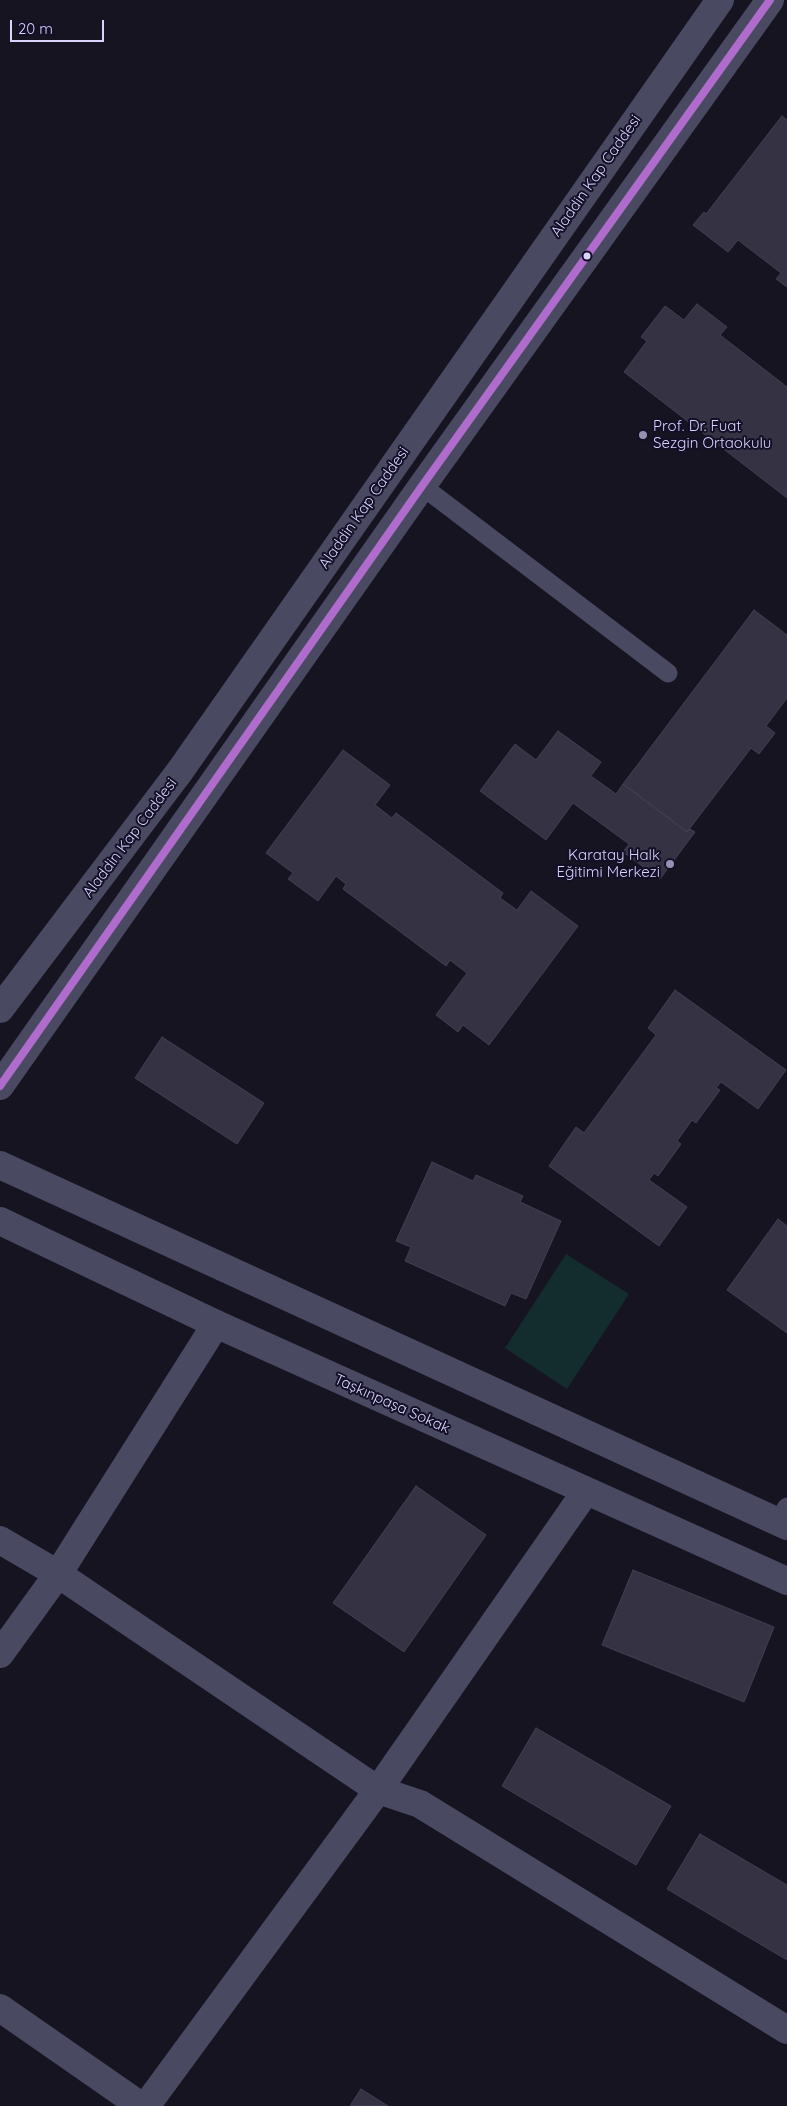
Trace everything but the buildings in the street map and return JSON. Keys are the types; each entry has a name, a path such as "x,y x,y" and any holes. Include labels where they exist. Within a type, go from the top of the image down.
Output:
{"street":[{"name":"Aladdin Kap Caddesi","path":"0,1009 180,771 720,0"},
{"path":"0,1086 422,486 770,0"},
{"path":"0,1165 784,1518"},
{"name":"Taşkınpaşa Sokak","path":"0,1221 216,1324 787,1581"},
{"path":"0,1654 58,1574 216,1324"},
{"path":"146,2106 378,1790 586,1491"},
{"path":"0,1540 58,1574 378,1790 420,1804 787,2030"},
{"path":"0,2008 141,2106"}],"lane":[{"path":"422,486 668,673"}],"green space":[{"path":"566,1254 629,1294 567,1389 505,1348"}],"transit line":[{"path":"0,1086 422,486 770,0"}],"place":[{"name":"Prof. Dr. Fuat Sezgin Ortaokulu","path":"643,435"},
{"name":"Karatay Halk Eğitimi Merkezi","path":"670,864"}]}
